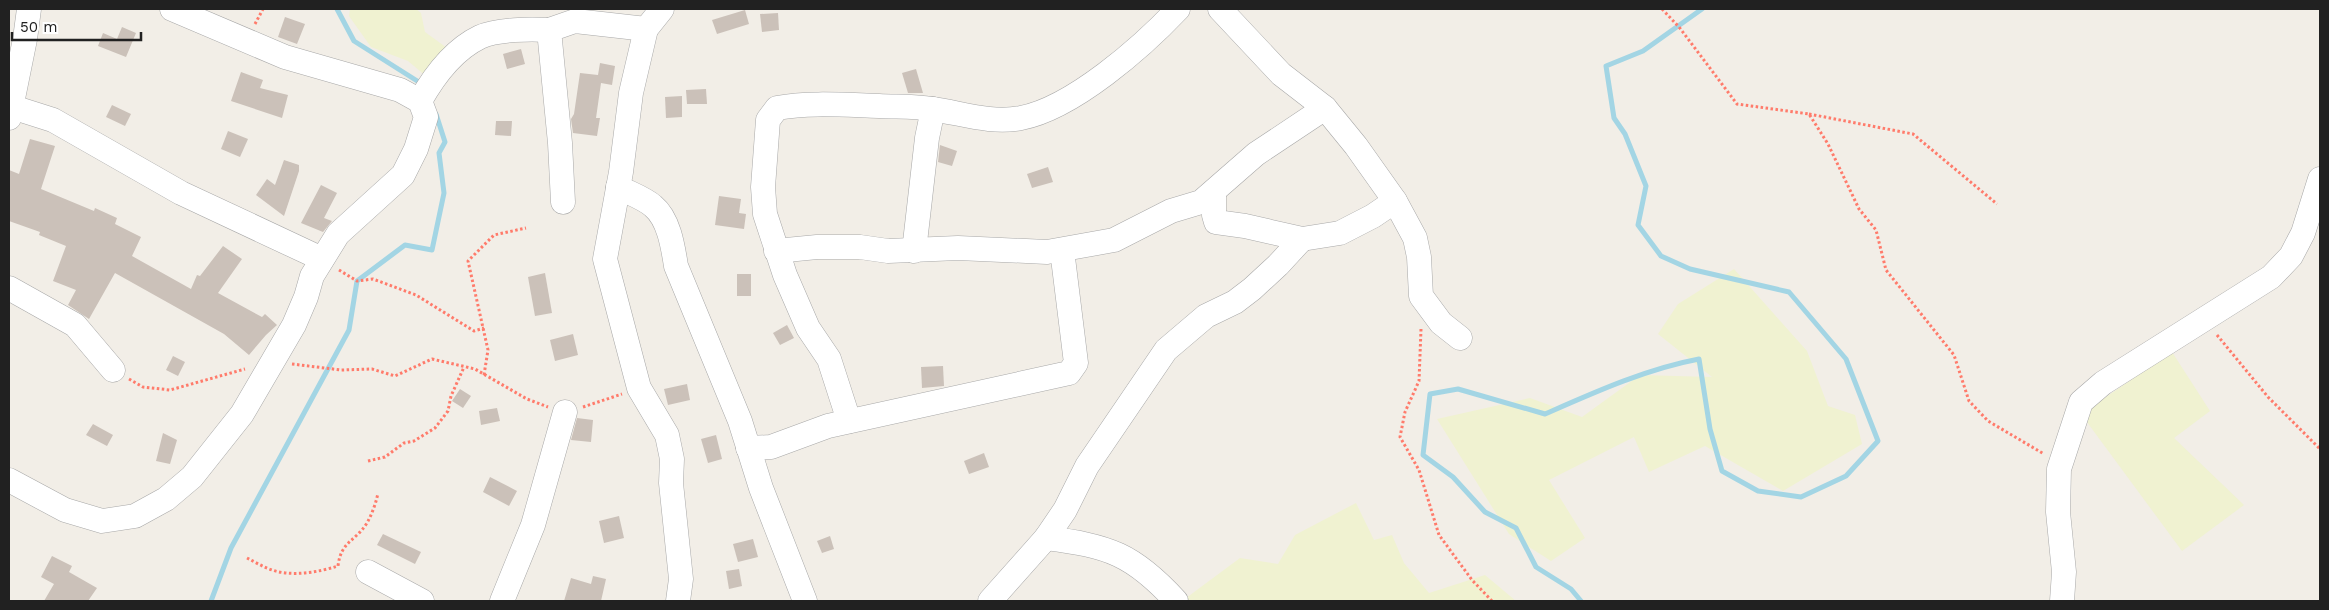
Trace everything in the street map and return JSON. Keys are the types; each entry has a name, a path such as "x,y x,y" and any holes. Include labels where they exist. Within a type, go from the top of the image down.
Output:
{"street":[{"path":"29,9 10,111 53,120 181,193 322,259"},
{"path":"9,480 65,510 102,521 136,516 166,499 192,477 242,414 294,325 306,298 312,276 338,234 383,196 403,175 416,149 426,117 420,101 400,90 285,57 172,9"},
{"path":"662,9 646,29 631,93 618,187 605,259 639,388 667,435 672,459 671,483 681,579 678,601"},
{"path":"849,421 830,359 808,328 776,251 765,214 763,187 768,120 776,108 810,104 900,105 994,120 1020,119 1044,113 1072,98 1129,55 1178,9"},
{"path":"1220,9 1281,74 1325,108 1395,201 1416,238 1421,296 1441,324 1460,338"},
{"path":"420,101 436,74 459,51 481,36 534,29 549,30 575,21 646,29"},
{"path":"549,30 560,143 563,202"},
{"path":"776,251 817,247 914,251 958,248 1047,252 1114,240 1171,211 1201,202 1256,154 1325,108"},
{"path":"914,251 927,138 933,109"},
{"path":"2062,601 2064,572 2058,512 2058,469 2081,402 2103,383 2271,277 2291,256 2303,233 2320,179"},
{"path":"618,187 654,207 664,223 671,242 676,266 740,421 761,488 805,601"},
{"path":"1214,192 1214,215 1216,222 1245,226 1302,239 1340,233 1373,216 1395,201"},
{"path":"990,601 1046,538 1065,510 1087,466 1166,350 1206,316 1235,302 1252,289 1302,239"},
{"path":"748,448 771,447 828,426 1069,373 1076,363 1062,250"},
{"path":"9,288 75,325 112,370"},
{"path":"502,601 533,525 565,412"},
{"path":"1046,538 1088,543 1113,551 1134,562 1154,577 1176,601"},
{"path":"368,572 422,601"}],"path":[{"path":"1662,9 1679,27 1737,104 1809,114 1913,134 1997,204"},
{"path":"1809,114 1848,183 1859,209 1876,230 1886,270 1954,355 1969,401 1988,421 2046,455 2058,469"},
{"path":"484,375 488,350 468,261 494,235 526,228"},
{"path":"348,276 357,281 373,280 416,295 474,330 484,328"},
{"path":"1421,296 1419,381 1405,412 1400,437 1419,470 1439,535 1472,580 1492,601"},
{"path":"2204,320 2268,397 2320,449"},
{"path":"112,370 143,387 170,390 273,361 313,368 372,369 395,376 432,359 464,367 484,375 527,399 565,412 595,404 639,388"},
{"path":"368,461 385,457 404,444 414,441 435,428 448,411 450,396 464,367"},
{"path":"247,558 273,571 302,573 323,571 338,566 340,553 346,543 367,523 378,492"}],"green space":[{"path":"350,9 416,9 421,13 425,32 447,48 426,76 408,61 371,47 349,16"},
{"path":"1734,269 1807,351 1828,406 1855,415 1862,444 1783,491 1705,446 1649,472 1634,437 1549,480 1585,538 1551,561 1509,534 1437,419 1530,398 1582,417 1640,375 1712,377 1658,334 1678,304"},
{"path":"2172,352 2210,411 2174,438 2244,505 2182,551 2081,414"},
{"path":"1356,503 1374,540 1392,535 1404,563 1429,593 1485,575 1516,601 1182,601 1240,558 1278,564 1295,535"}],"building":[{"path":"745,10 749,24 717,34 712,20"},
{"path":"778,13 779,30 762,32 760,14"},
{"path":"285,17 305,24 297,44 278,37"},
{"path":"122,27 136,33 126,57 98,46 103,33 117,39"},
{"path":"521,49 525,64 507,69 503,54"},
{"path":"600,63 615,66 612,85 601,83 596,118 600,118 597,136 573,133 571,119 574,114 580,73 598,75"},
{"path":"916,69 923,93 908,93 902,73"},
{"path":"241,72 263,80 260,88 288,95 282,118 231,101"},
{"path":"706,89 707,104 687,104 686,90"},
{"path":"682,96 682,117 666,118 665,97"},
{"path":"112,105 131,114 125,126 106,117"},
{"path":"496,121 512,121 511,136 495,135"},
{"path":"228,131 248,139 240,157 221,149"},
{"path":"30,139 55,146 41,189 94,211 95,208 117,218 115,224 141,237 132,256 191,289 197,275 200,276 223,246 242,259 218,293 262,317 265,314 277,325 249,355 224,334 115,273 89,319 68,305 76,290 53,281 66,246 39,235 40,232 9,221 9,170 19,174"},
{"path":"940,145 957,151 952,166 938,162"},
{"path":"284,160 299,165 299,171 284,216 256,195 267,179 275,185"},
{"path":"1048,167 1053,182 1032,188 1027,174"},
{"path":"321,185 337,193 324,218 332,221 323,232 301,223"},
{"path":"719,196 741,199 739,213 746,214 744,229 715,225"},
{"path":"545,273 552,313 535,316 528,277"},
{"path":"737,274 751,274 751,296 737,296"},
{"path":"787,325 794,338 780,345 773,333"},
{"path":"573,334 578,355 555,361 550,340"},
{"path":"173,356 185,362 178,376 166,370"},
{"path":"943,366 944,386 922,388 921,367"},
{"path":"687,384 690,400 668,405 664,389"},
{"path":"460,389 471,396 463,408 452,401"},
{"path":"497,408 500,421 481,425 479,411"},
{"path":"577,418 593,420 591,442 571,440"},
{"path":"93,424 113,435 107,446 86,435"},
{"path":"163,433 177,440 170,464 156,461"},
{"path":"716,435 722,459 708,463 701,439"},
{"path":"984,453 989,467 969,474 964,461"},
{"path":"490,477 517,491 509,506 483,492"},
{"path":"619,516 624,538 604,543 599,521"},
{"path":"383,534 421,552 415,564 377,545"},
{"path":"830,536 834,549 822,553 817,541"},
{"path":"753,539 758,557 738,562 733,544"},
{"path":"52,556 72,566 69,572 97,588 88,601 44,601 54,584 41,577"},
{"path":"739,569 742,586 729,589 726,571"},
{"path":"593,576 606,579 601,601 564,601 571,578 591,584"}],"waterway":[{"path":"337,9 354,41 422,84"},
{"path":"1581,601 1571,589 1536,567 1516,528 1485,512 1453,477 1423,455 1430,394 1458,389 1545,414 1640,375 1699,359 1710,429 1722,471 1758,491 1801,497 1846,476 1878,441 1846,359 1789,292 1690,269 1661,256 1638,225 1646,186 1625,134 1614,118 1606,66 1643,51 1702,9"},
{"path":"211,601 231,548 349,330 357,281 405,245 432,250 444,193 439,153 445,142 436,114"}]}
